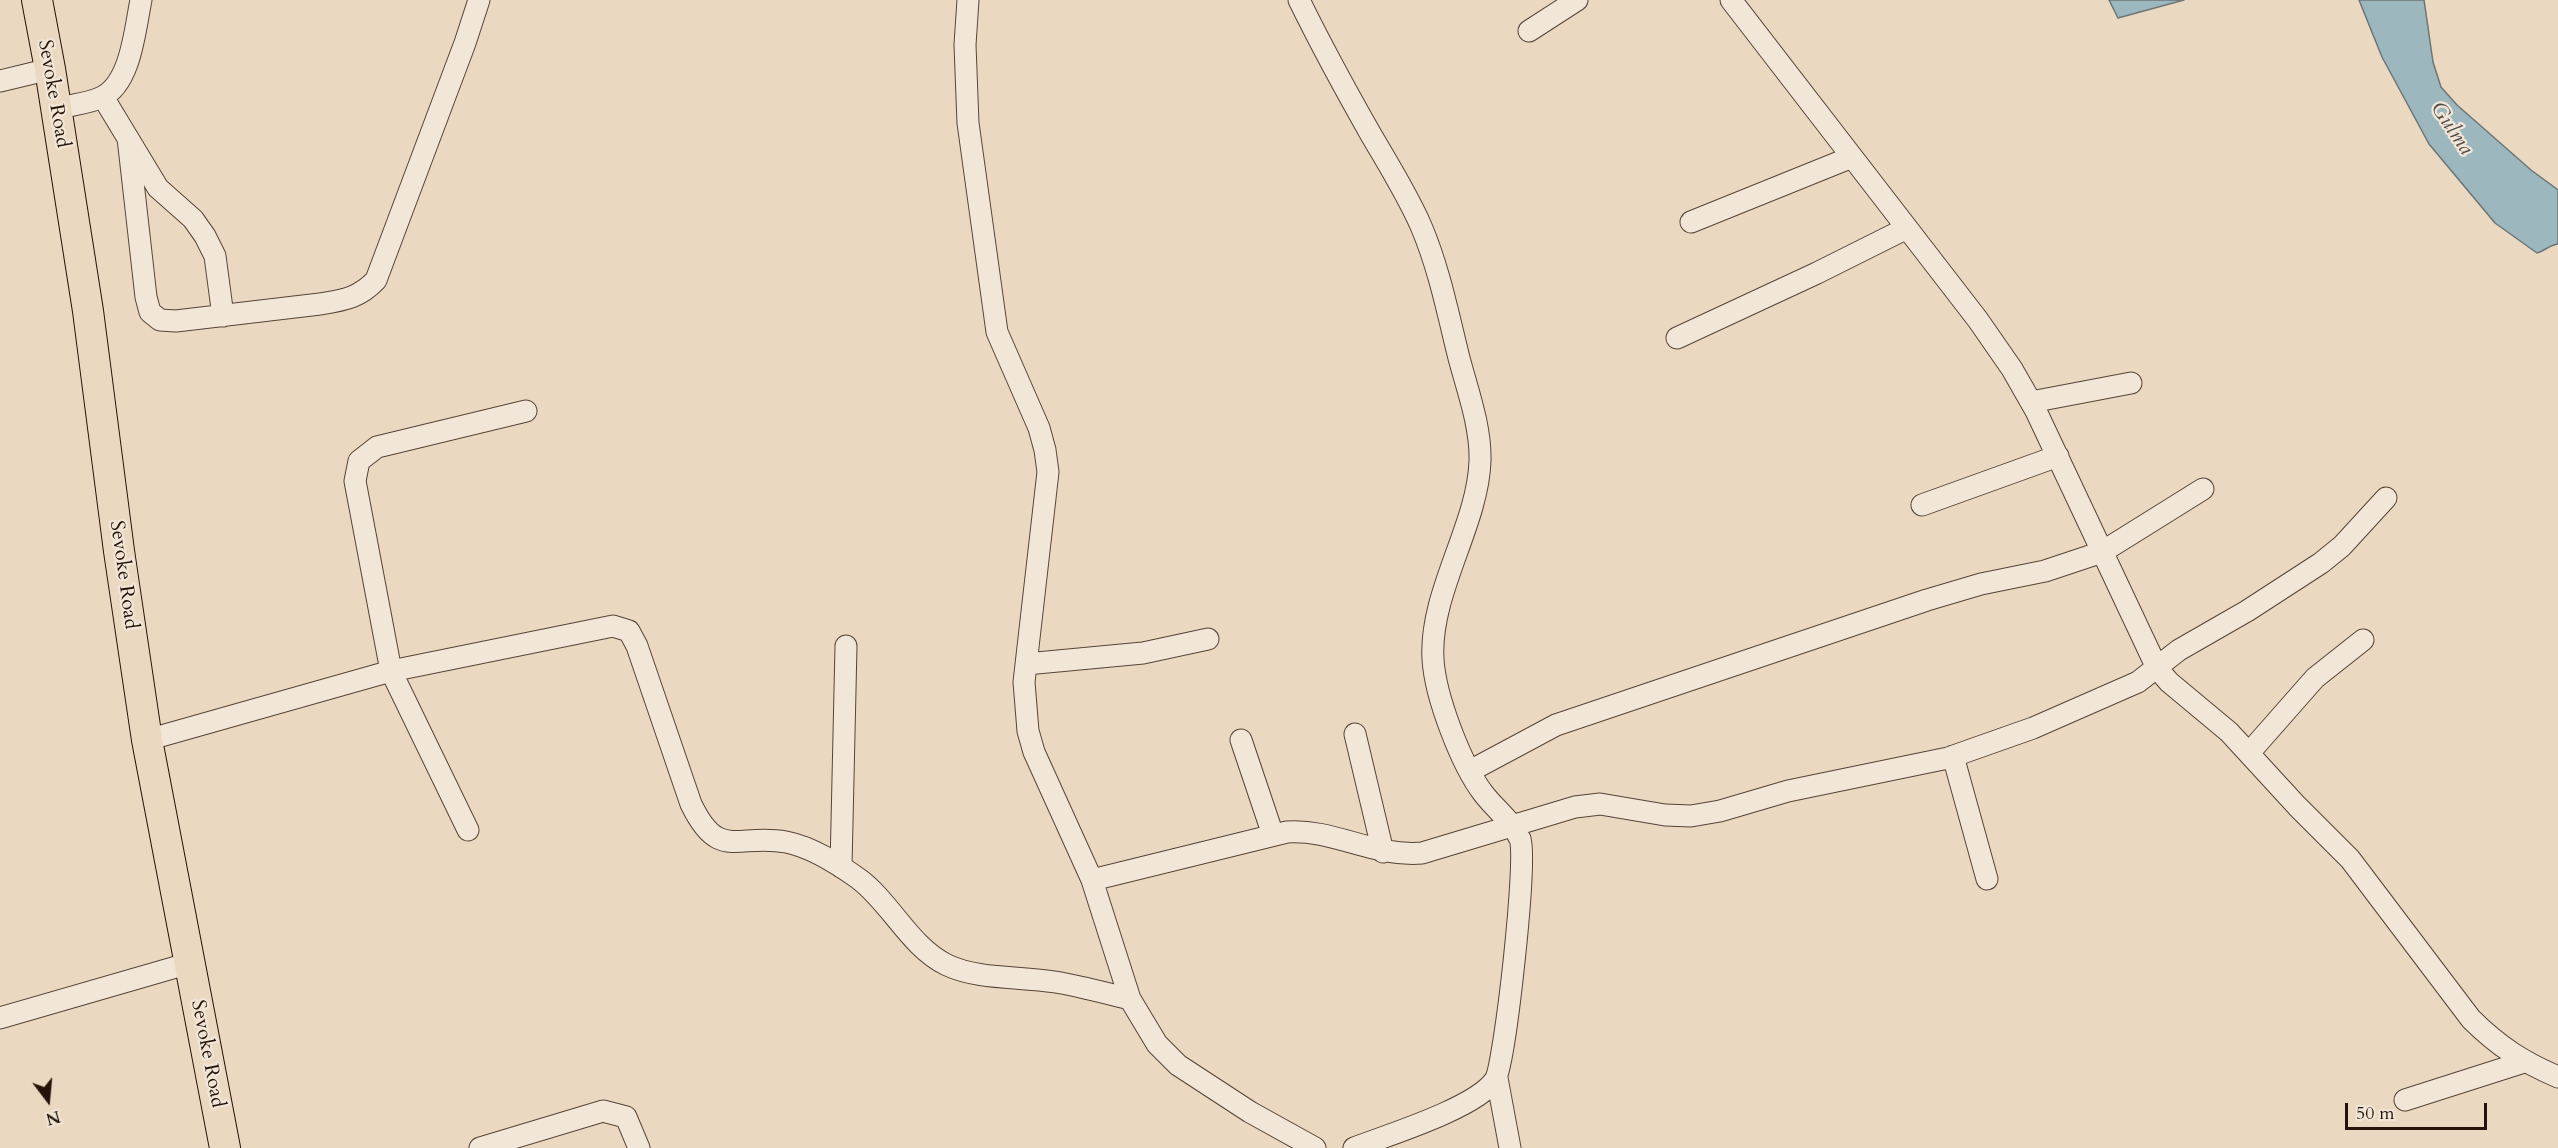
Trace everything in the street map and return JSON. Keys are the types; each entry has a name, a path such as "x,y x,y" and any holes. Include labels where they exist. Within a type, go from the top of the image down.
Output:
{"highway":[{"name":"Sevoke Road","path":"37,0 88,311 119,551 147,740 225,1148"}],"street":[{"path":"56,109 102,97 122,79 141,0"},
{"path":"128,138 150,312 160,320 176,321 223,316 343,300 364,293 376,280 479,0"},
{"path":"968,0 965,45 968,123 997,332 1039,428 1046,450 1048,472 1026,664 1025,710 1034,752 1092,880 1130,999 1157,1044 1178,1065 1250,1112 1315,1148"},
{"path":"1299,0 1329,61 1419,222 1433,258 1480,445 1478,479 1443,594 1434,631 1432,658 1437,688 1470,771 1484,794 1513,826 1523,846 1513,962 1502,1059 1497,1078 1510,1148"},
{"path":"1529,31 1576,0"},
{"path":"1731,0 1978,320 2012,369 2058,456 2157,668 2249,753 2297,806 2350,859 2471,1018 2487,1034 2524,1062 2558,1077"},
{"path":"0,81 50,69"},
{"path":"102,97 158,188 194,219 205,236 215,256 223,316"},
{"path":"1691,222 1852,157"},
{"path":"1677,338 1907,228"},
{"path":"2031,402 2131,384"},
{"path":"468,830 391,671 356,481 359,461 377,447 526,411"},
{"path":"1922,506 2058,456"},
{"path":"1470,771 1556,725 1927,600 1989,582 2045,571 2102,552 2203,489"},
{"path":"1092,880 1273,835 1308,830 1383,852 1402,854 1422,853 1575,807 1600,804 1665,815 1691,816 1720,811 1788,791 1953,756 2033,728 2138,682 2179,650 2247,611 2321,563 2342,546 2386,498"},
{"path":"147,740 391,671 614,626 629,631 637,646 691,804 702,827 713,837 733,842 788,842 818,854 861,880 924,948 947,964 972,971 1054,982 1130,999"},
{"path":"1026,664 1143,653 1208,639"},
{"path":"2249,753 2316,678 2363,640"},
{"path":"841,867 846,646"},
{"path":"1355,734 1383,852"},
{"path":"1241,740 1273,835"},
{"path":"1953,756 1987,879"},
{"path":"0,1018 190,963"},
{"path":"2405,1100 2524,1062"},
{"path":"1354,1148 1460,1106 1485,1090 1497,1078"},
{"path":"480,1148 603,1111 626,1117 639,1148"}],"water":[{"path":"2109,0 2184,0 2118,18"},
{"name":"Gulma","path":"2359,0 2424,0 2433,62 2441,87 2457,105 2531,170 2558,190 2558,244 2537,253 2495,223 2429,144 2382,57"}]}
